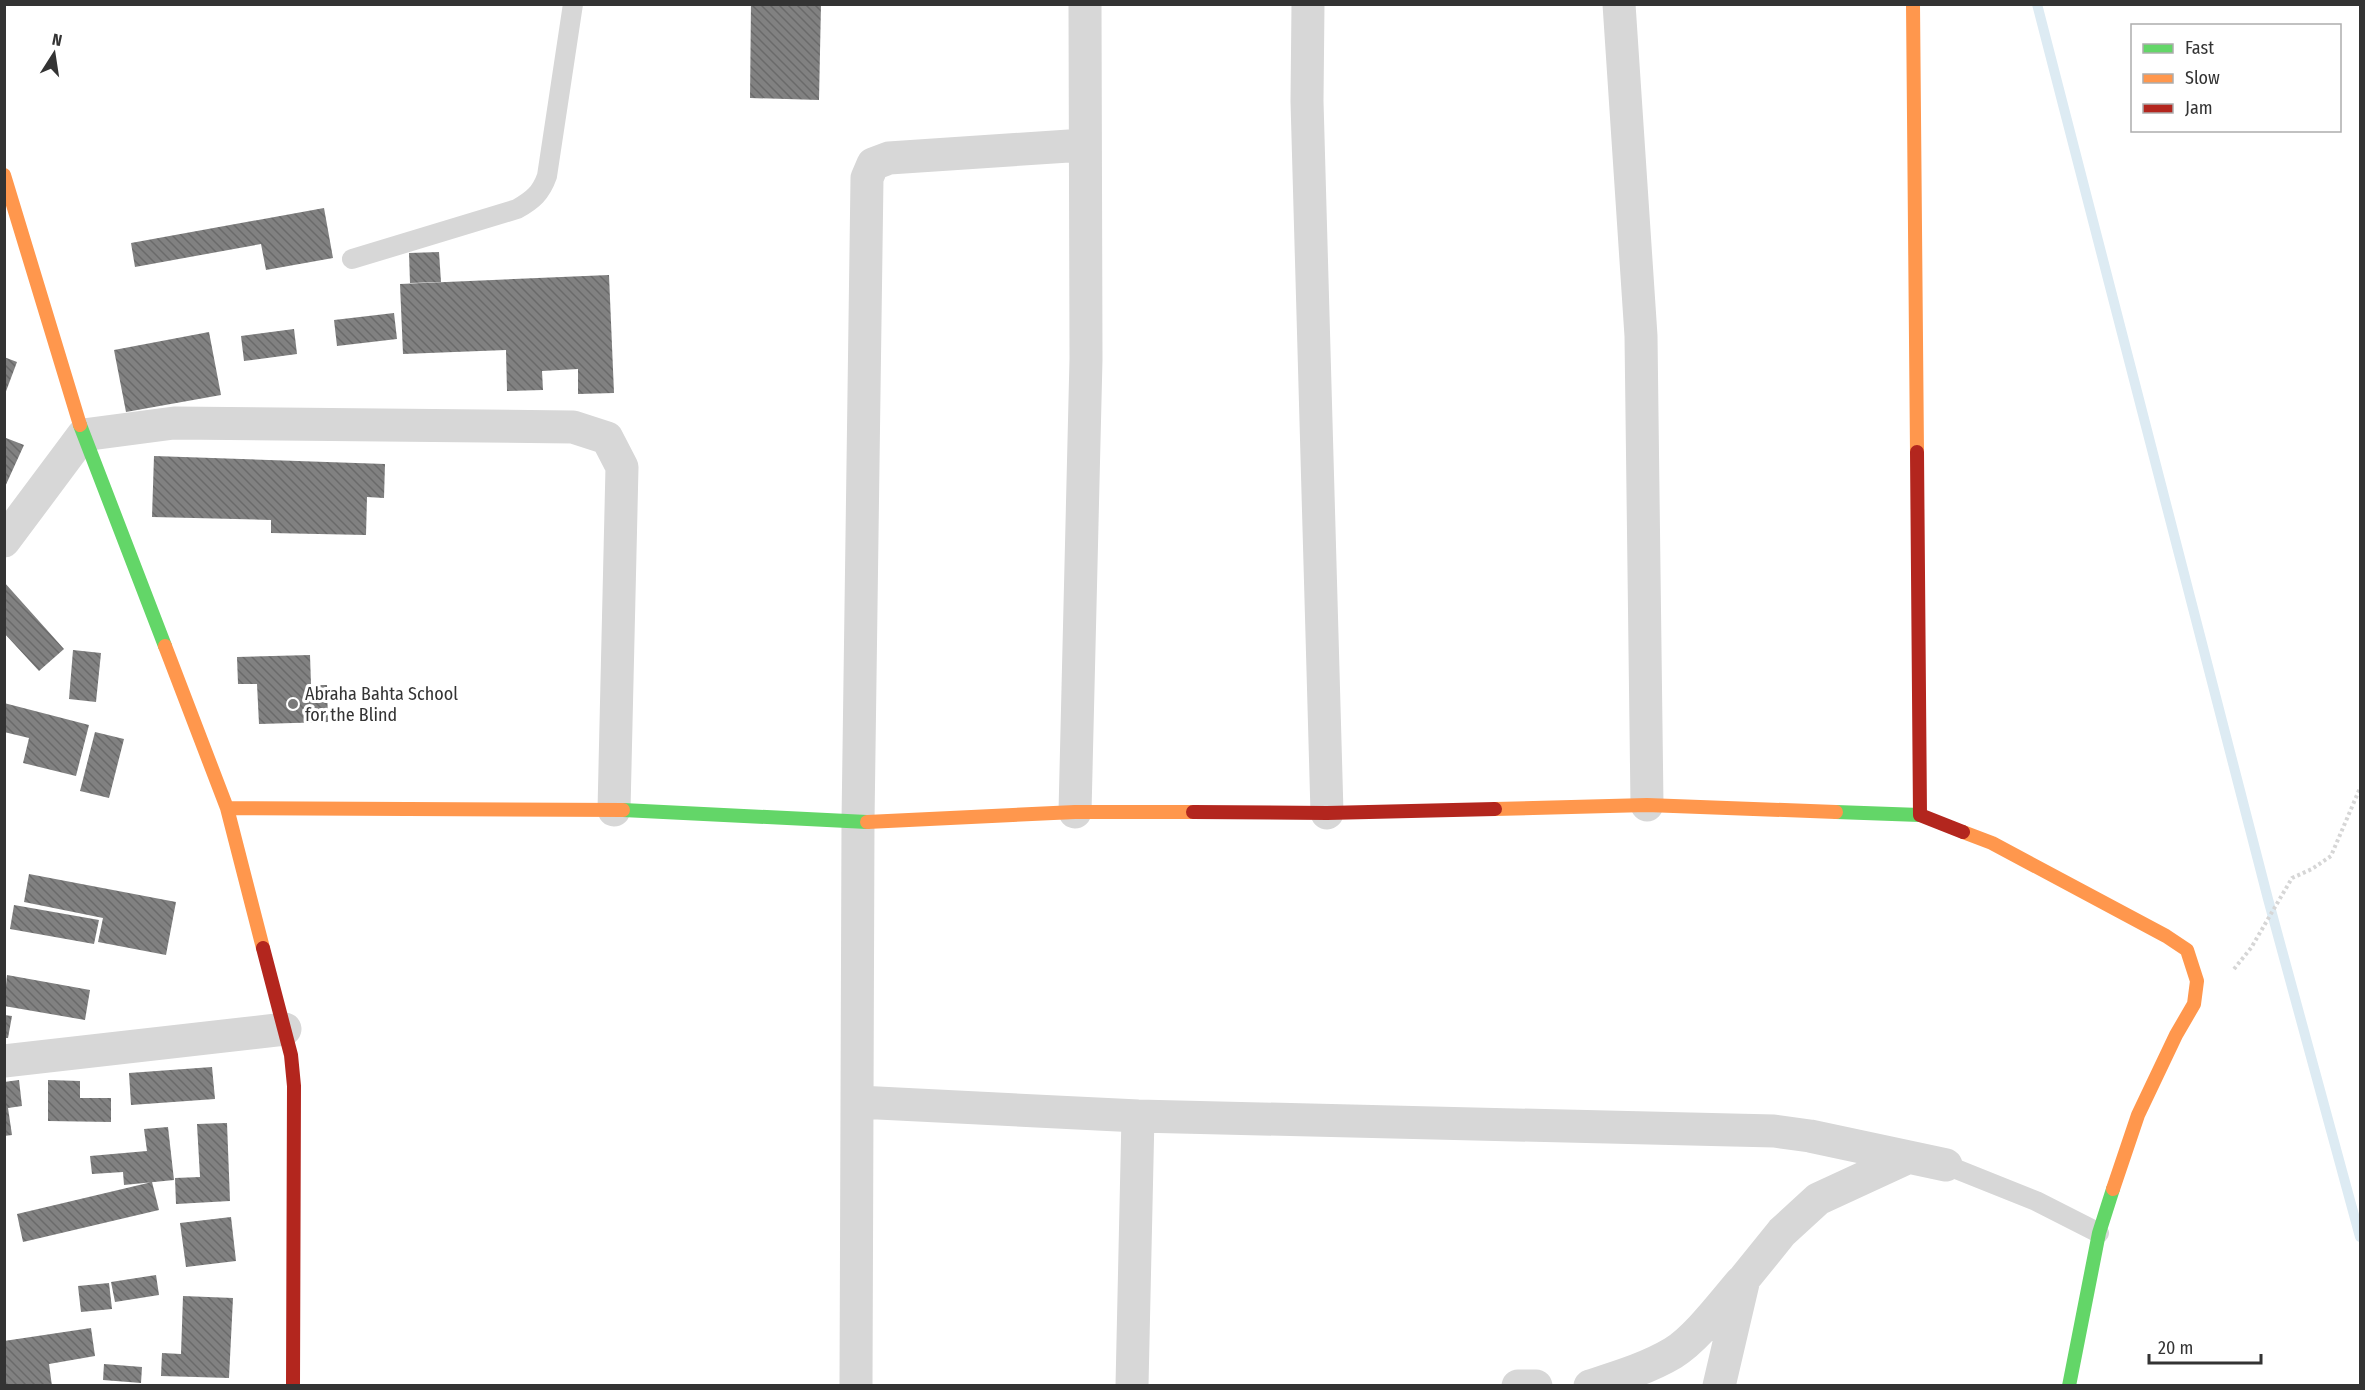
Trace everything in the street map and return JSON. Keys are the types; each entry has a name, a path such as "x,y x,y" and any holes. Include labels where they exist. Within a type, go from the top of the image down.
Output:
{"street":[{"path":"1075,812 1086,359 1085,4"},
{"path":"1308,4 1306,101 1327,813"},
{"path":"1619,4 1641,336 1647,805"},
{"path":"1913,4 1920,814"},
{"path":"856,1386 858,822 867,178 873,164 889,158 1084,146"},
{"path":"4,175 83,435 227,808 285,1029 291,1055 294,1086 293,1386"},
{"path":"4,541 83,435 174,423 573,427 607,438 622,467 614,810"},
{"path":"227,808 614,810 858,822 1075,812 1327,813 1647,805 1920,814 1992,843 2187,950 2197,981 2194,1004 2176,1035 2138,1115 2099,1233 2068,1386"},
{"path":"4,1060 285,1029"},
{"path":"858,1102 1138,1116 1774,1131 1810,1136 1946,1165"},
{"path":"1132,1386 1138,1116"},
{"path":"1590,1386 1627,1374 1674,1352 1707,1322 1782,1232 1818,1199 1909,1157"},
{"path":"1719,1386 1744,1279"},
{"path":"1518,1386 1536,1386"}],"lane":[{"path":"352,259 517,209 533,200 543,189 548,176 573,4"},
{"path":"1946,1165 2036,1201 2099,1233"}],"path":[{"path":"2234,969 2251,948 2292,878 2312,869 2331,856 2361,788"}],"building":[{"path":"751,4 821,4 819,100 750,98"},
{"path":"324,208 333,258 266,270 261,244 135,267 131,243"},
{"path":"439,252 441,282 410,283 409,253"},
{"path":"609,275 614,393 578,394 578,369 542,371 543,390 507,391 506,350 403,354 400,284"},
{"path":"394,313 397,339 337,346 334,320"},
{"path":"294,329 297,354 244,361 241,336"},
{"path":"209,332 221,395 126,412 114,350"},
{"path":"4,357 17,362 5,394 4,394"},
{"path":"6,438 24,445 4,489 4,442"},
{"path":"154,456 385,464 384,498 367,497 366,535 271,533 271,520 152,517"},
{"path":"4,582 64,649 39,671 4,633"},
{"path":"73,650 101,653 96,702 69,699"},
{"name":"Abraha Bahta School for the Blind","path":"310,655 311,685 327,685 328,722 259,724 257,684 238,684 237,657"},
{"path":"4,703 89,725 76,776 23,763 29,738 4,732"},
{"path":"95,732 124,739 109,798 80,791"},
{"path":"29,874 176,902 166,955 98,942 103,918 24,902"},
{"path":"14,905 99,920 94,944 10,929"},
{"path":"7,975 90,990 85,1020 4,1006"},
{"path":"4,1015 12,1016 8,1038 4,1038"},
{"path":"212,1067 215,1099 131,1105 129,1073"},
{"path":"19,1080 22,1106 8,1108 12,1135 4,1136 4,1082"},
{"path":"48,1080 80,1081 80,1098 111,1098 111,1122 48,1121"},
{"path":"227,1123 230,1201 176,1204 175,1178 200,1177 197,1124"},
{"path":"168,1127 174,1180 124,1185 123,1172 92,1174 90,1156 147,1151 144,1129"},
{"path":"152,1182 159,1210 23,1242 17,1214"},
{"path":"231,1217 236,1261 186,1267 180,1223"},
{"path":"156,1275 159,1295 115,1302 111,1282"},
{"path":"109,1283 112,1309 81,1312 78,1286"},
{"path":"183,1296 233,1298 229,1378 161,1376 162,1353 181,1354"},
{"path":"91,1328 95,1356 49,1364 52,1386 4,1386 4,1341"},
{"path":"104,1364 142,1367 141,1383 103,1380"}],"waterway":[{"path":"2037,4 2268,899 2360,1237"}],"traffic: fast":[{"path":"80,425 165,646"},
{"path":"623,810 867,822"},
{"path":"1836,812 1920,815"},
{"path":"2069,1386 2099,1233 2113,1189"}],"traffic: slow":[{"path":"1913,4 1917,452"},
{"path":"4,175 80,425"},
{"path":"165,646 227,808 263,948"},
{"path":"1495,809 1647,805 1836,812"},
{"path":"227,808 623,810"},
{"path":"867,822 1075,812 1193,812"},
{"path":"1963,832 1992,843 2166,936 2187,950 2197,981 2194,1004 2176,1035 2138,1115 2113,1189"}],"traffic: jam":[{"path":"1917,452 1920,815 1963,832"},
{"path":"1193,812 1327,813 1495,809"},
{"path":"263,948 291,1055 294,1086 293,1386"}],"place":[{"name":"Abraha Bahta School for the Blind","path":"293,704"}]}
